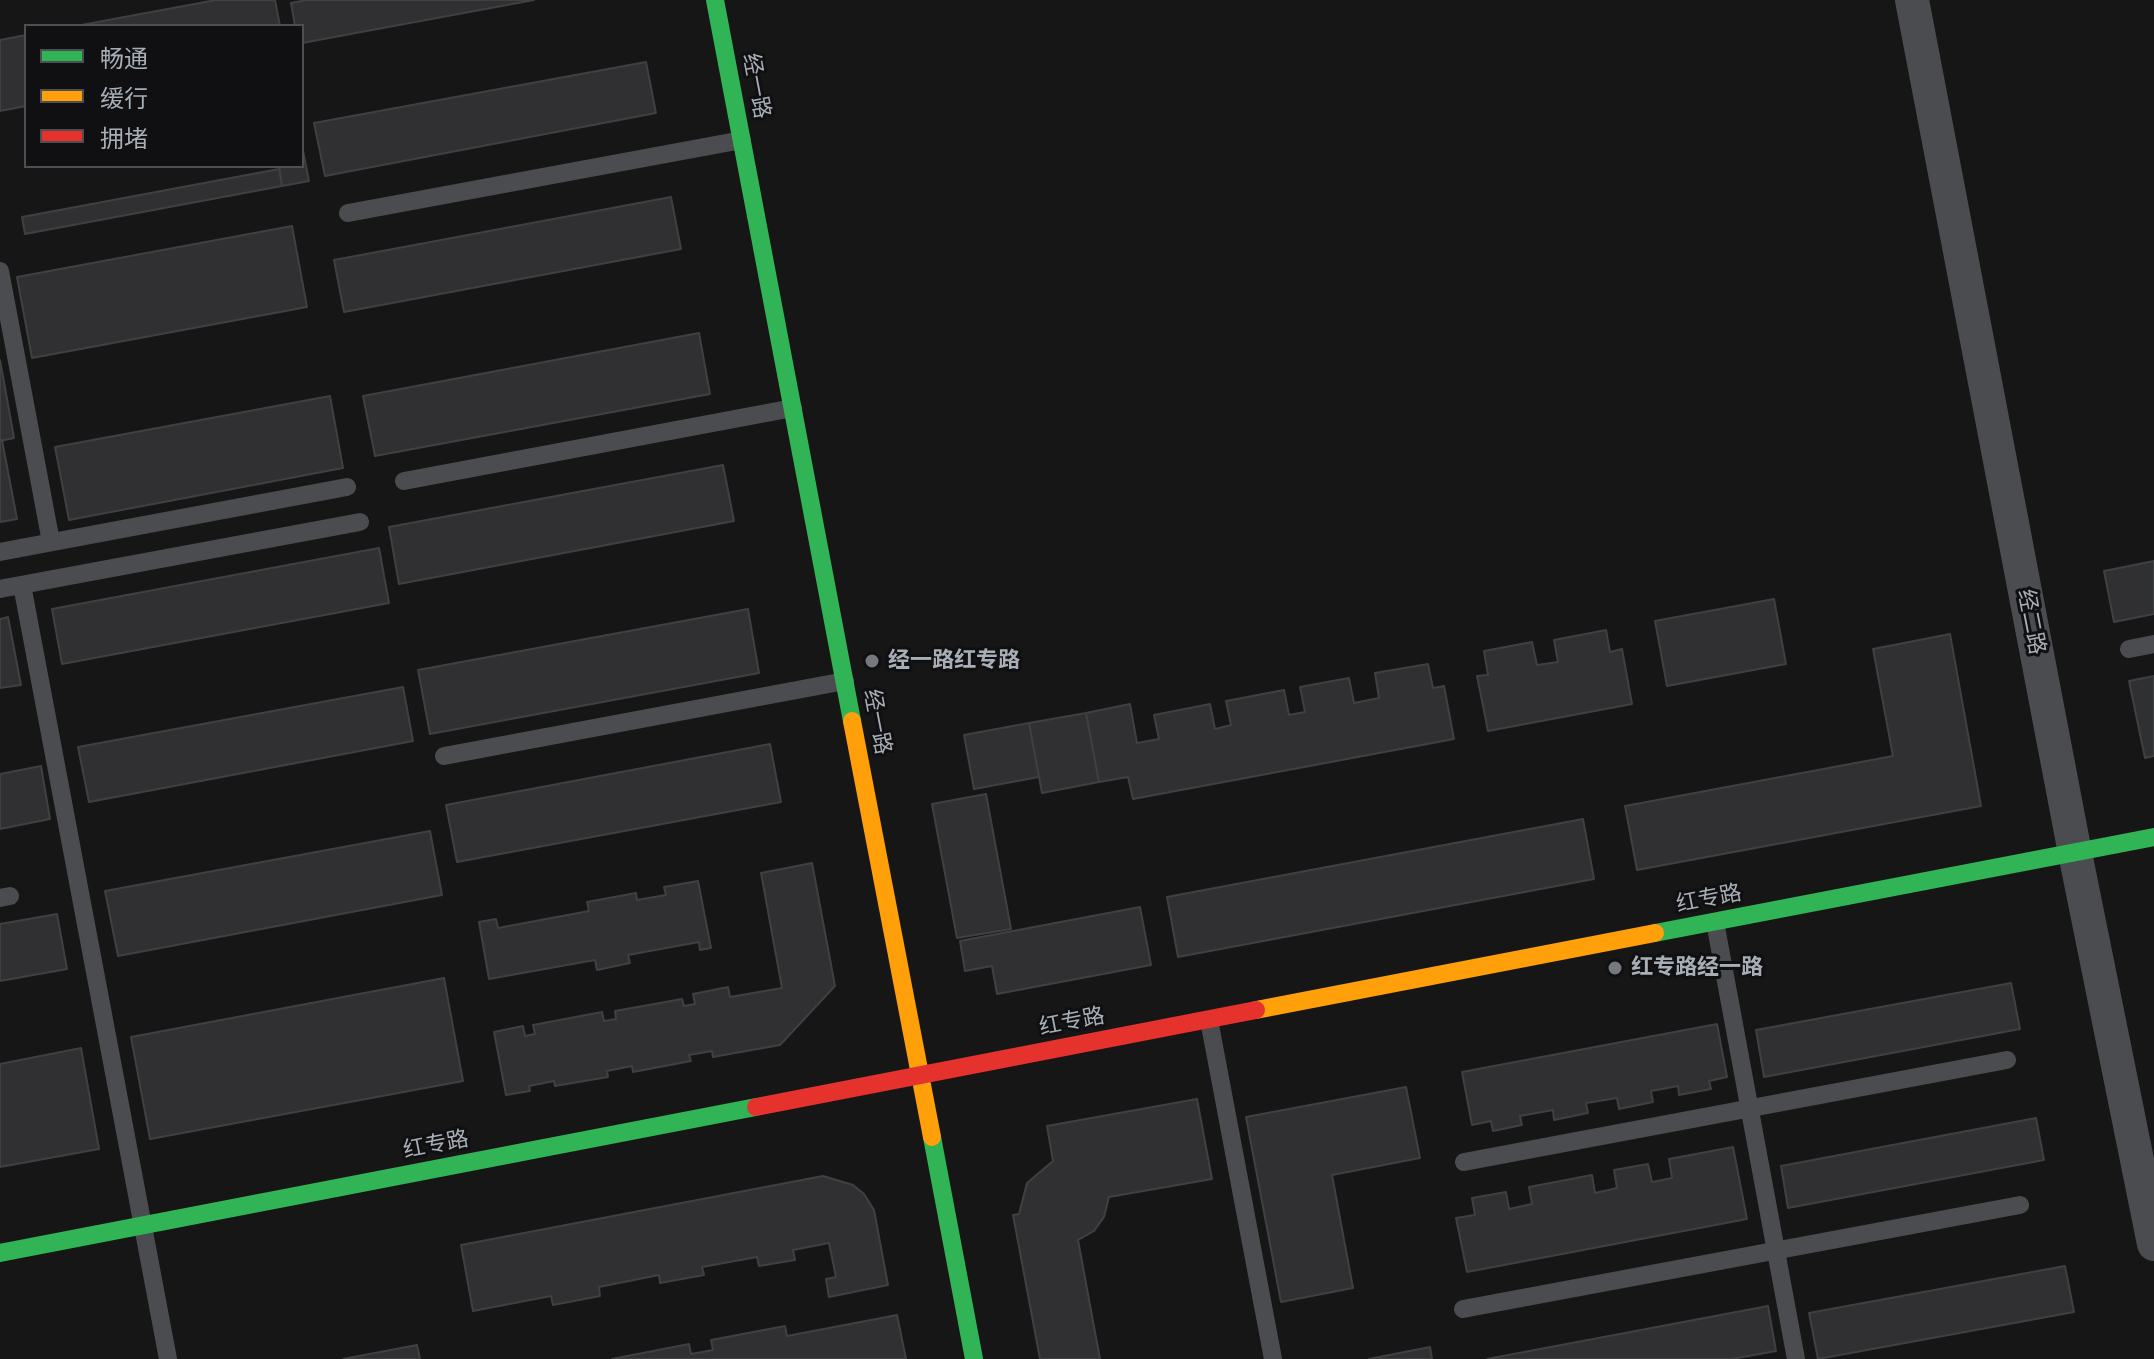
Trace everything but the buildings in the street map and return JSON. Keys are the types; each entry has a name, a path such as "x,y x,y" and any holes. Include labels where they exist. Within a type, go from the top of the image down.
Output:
{"street":[{"name":"经一路","path":"715,0 974,1359"},
{"name":"经二路","path":"1912,0 2075,853 2154,1244"},
{"name":"红专路","path":"0,1253 2154,837"}],"lane":[{"path":"348,213 742,140"},
{"path":"0,271 51,542"},
{"path":"404,481 793,408"},
{"path":"0,552 347,487"},
{"path":"0,589 360,522"},
{"path":"22,585 168,1359"},
{"path":"2129,649 2154,644"},
{"path":"444,756 845,681"},
{"path":"1715,922 1796,1359"},
{"path":"1209,1020 1273,1359"},
{"path":"1464,1162 2007,1060"},
{"path":"1463,1309 2020,1205"}],"traffic: fast":[{"path":"715,0 852,721"},
{"path":"1655,933 2154,837"},
{"path":"0,1253 756,1107"},
{"path":"932,1137 974,1359"}],"traffic: slow":[{"path":"852,721 932,1137"},
{"path":"1256,1010 1655,933"}],"traffic: jam":[{"path":"756,1107 1256,1010"}],"place":[{"name":"经一路红专路","path":"872,661"},
{"name":"红专路经一路","path":"1615,968"}]}
